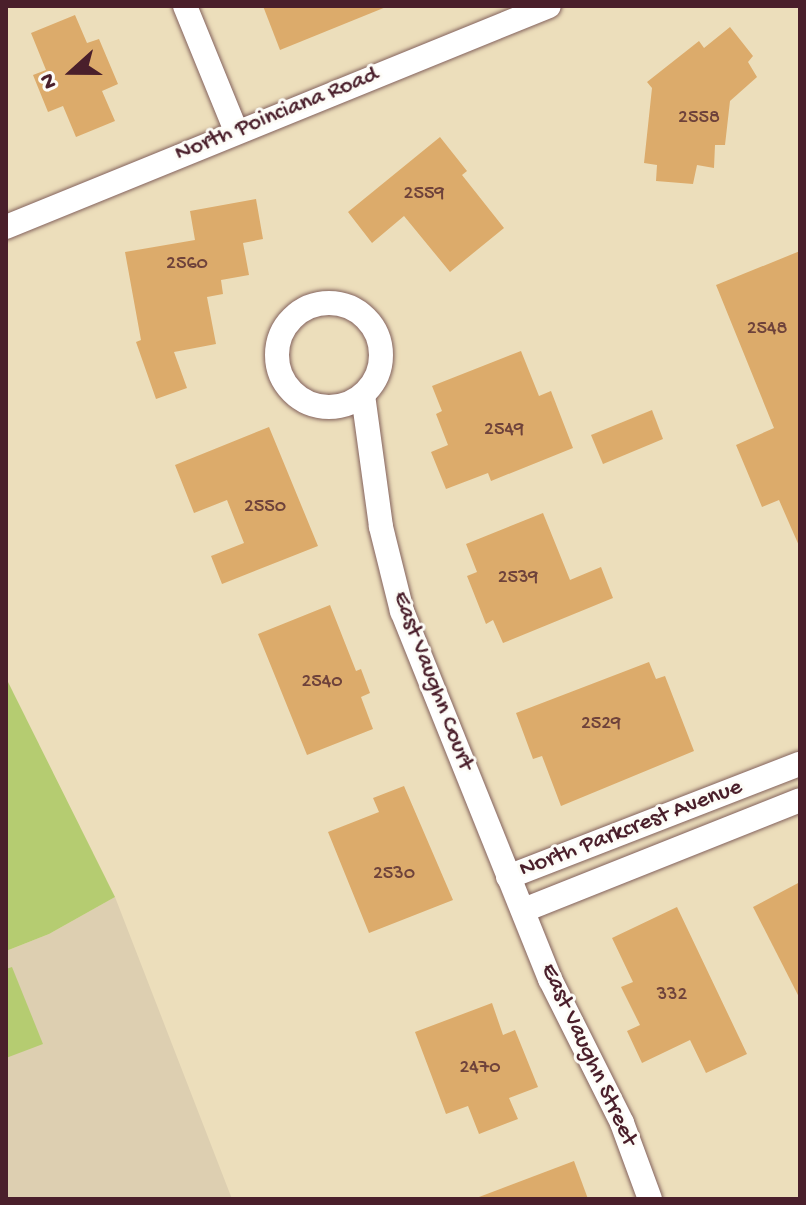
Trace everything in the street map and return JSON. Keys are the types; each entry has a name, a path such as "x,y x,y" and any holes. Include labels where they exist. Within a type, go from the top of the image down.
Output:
{"street":[{"path":"185,6 236,131"},
{"name":"North Poinciana Road","path":"6,227 549,6"},
{"path":"324,303 348,307 368,320 381,350 380,367 363,395 330,407 313,404 297,396 285,382 278,366 278,348 283,331 293,317 308,307 324,303"},
{"name":"East Vaughn Court","path":"363,395 381,527 402,611 524,910"},
{"name":"North Parkcrest Avenue","path":"508,877 800,764"},
{"name":"North Parkcrest Avenue","path":"755,782 767,813"},
{"name":"North Parkcrest Avenue","path":"524,910 800,800"},
{"name":"East Vaughn Street","path":"524,910 550,979 622,1123 650,1199"}],"shaded area":[{"path":"115,897 232,1199 6,1199 6,951 49,934"}],"green space":[{"path":"6,678 115,897 49,934 6,951"},
{"path":"12,967 43,1044 6,1058 6,969"}],"building":[{"path":"263,6 386,6 386,7 280,50"},
{"path":"75,15 87,43 99,39 118,84 102,91 115,121 76,137 63,106 48,112 33,75 46,70 31,33"},
{"path":"730,27 753,56 748,62 757,77 730,101 725,145 715,145 714,168 697,165 693,184 656,181 657,165 644,163 652,88 647,82 699,41 704,48"},
{"path":"440,137 467,171 462,175 504,228 450,272 404,216 372,243 348,212"},
{"path":"256,199 263,239 243,243 249,275 221,280 223,294 207,297 216,344 174,352 187,388 156,399 136,342 141,340 125,252 195,240 190,211"},
{"path":"800,251 800,548 779,500 762,507 736,445 774,428 716,285"},
{"path":"521,351 539,396 551,391 573,448 491,481 488,473 446,489 431,452 448,445 436,414 442,411 432,386"},
{"path":"652,410 663,439 603,464 591,435"},
{"path":"269,427 318,546 222,584 211,556 244,543 227,500 194,513 175,465"},
{"path":"543,513 570,580 601,567 613,598 503,643 493,620 486,624 467,576 477,572 466,544"},
{"path":"330,605 356,671 361,669 370,693 361,697 373,729 307,755 258,634"},
{"path":"649,662 656,679 665,676 694,751 561,806 542,756 533,759 516,713"},
{"path":"404,786 453,900 369,933 328,832 379,812 373,798"},
{"path":"800,882 800,999 753,907"},
{"path":"677,907 747,1054 706,1073 690,1040 642,1063 627,1031 640,1025 621,987 633,982 612,938"},
{"path":"492,1003 503,1035 515,1030 538,1087 509,1098 518,1119 479,1134 468,1106 446,1114 415,1032"},
{"path":"574,1161 588,1199 479,1199 479,1197"}]}
